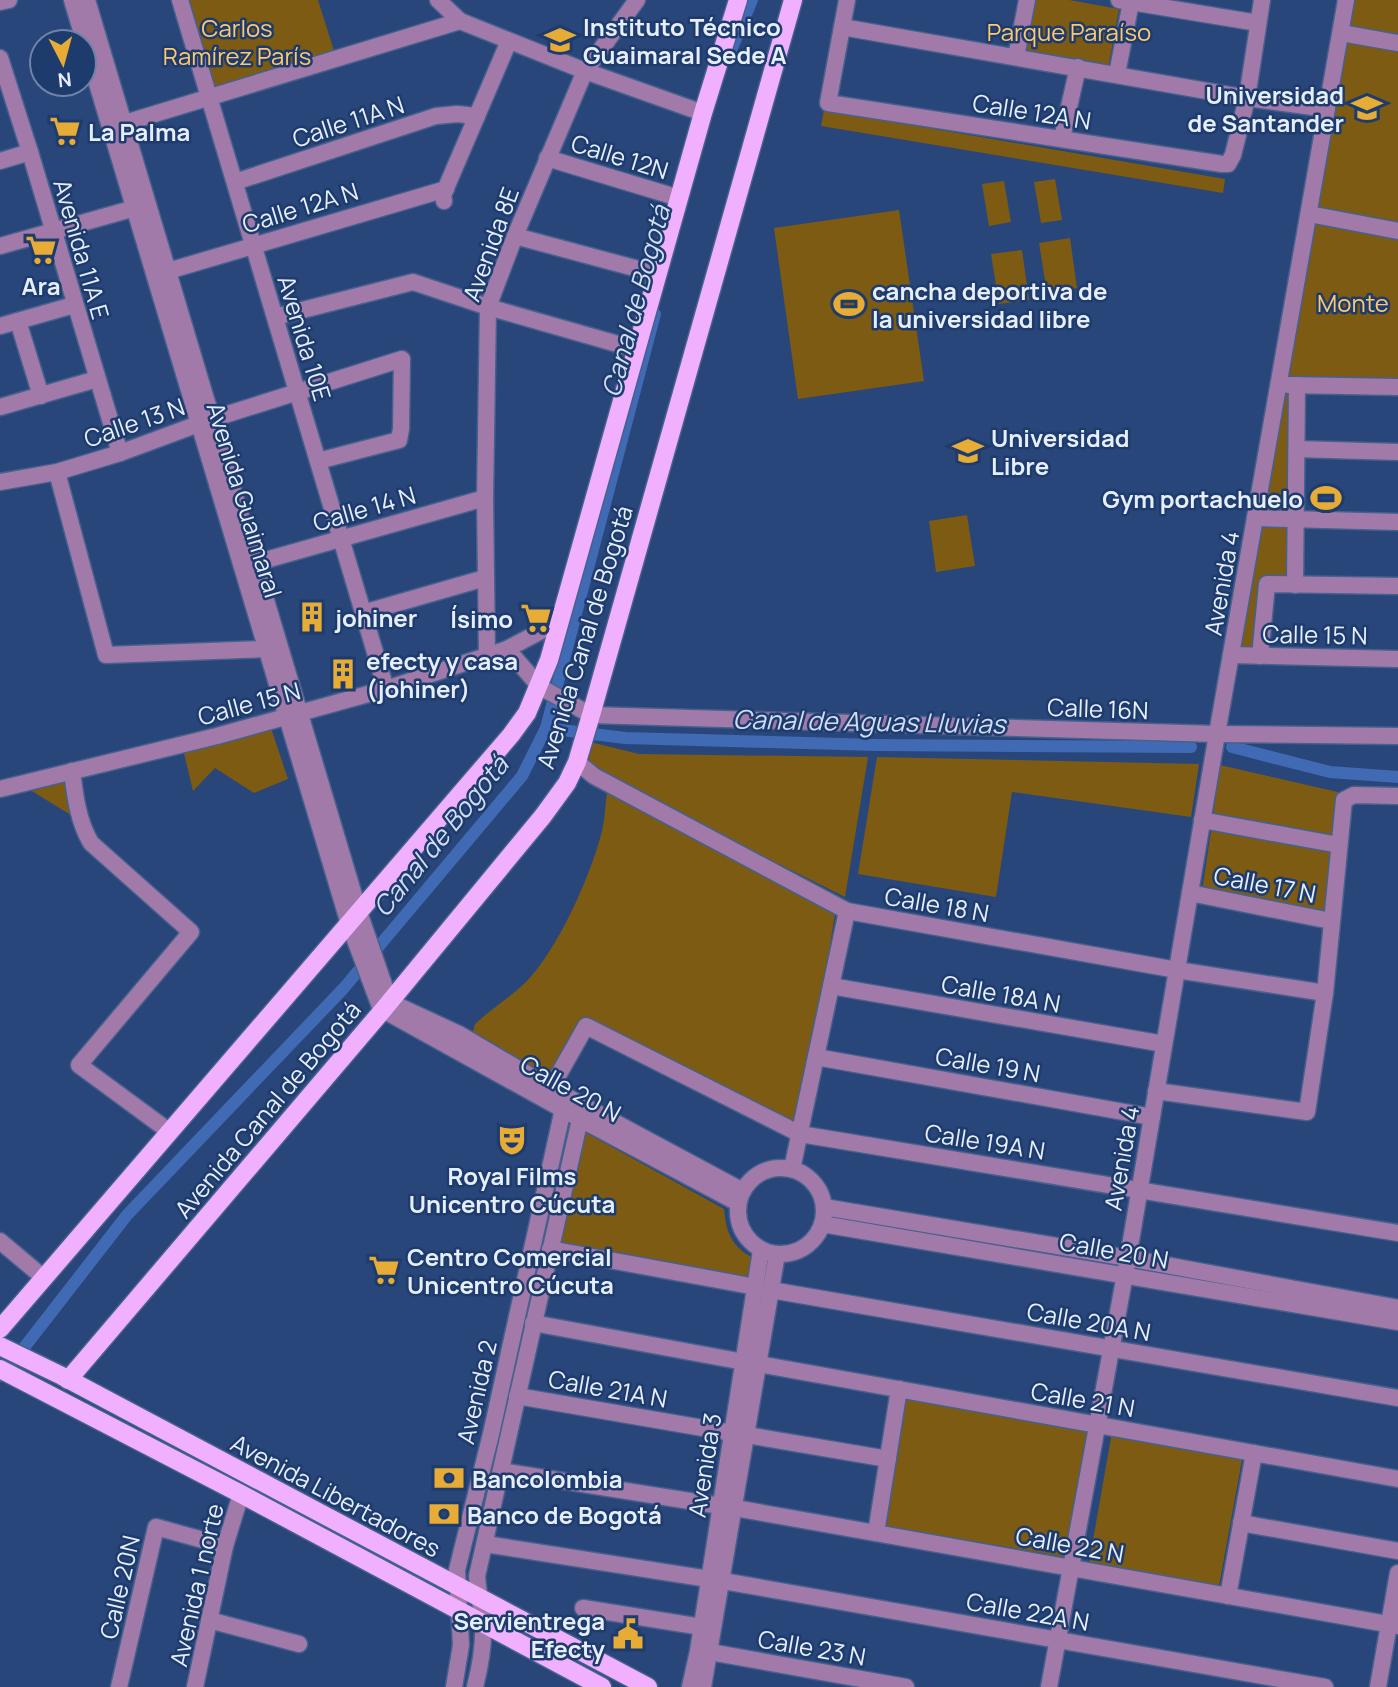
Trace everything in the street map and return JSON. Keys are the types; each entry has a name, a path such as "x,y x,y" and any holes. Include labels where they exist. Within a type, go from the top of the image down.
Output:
{"main road":[{"name":"Avenida Canal de Bogotá","path":"0,1329 170,1132 356,924 512,735 545,690 560,621 635,349 738,0"},
{"name":"Avenida Canal de Bogotá","path":"65,1378 543,816 566,783 579,756 587,717 793,0"},
{"name":"Avenida Libertadores","path":"0,1346 648,1687"},
{"name":"Avenida Libertadores","path":"0,1369 602,1687"}],"street":[{"path":"0,2 9,0"},
{"name":"Avenida Guaimaral","path":"72,0 117,125"},
{"name":"Avenida Guaimaral","path":"87,0 117,125 141,206 205,421 255,563 293,715 356,924 385,1002"},
{"name":"Avenida 10E","path":"180,0 386,689"},
{"path":"438,0 460,21 585,71 703,113"},
{"name":"Avenida 8E","path":"487,656 485,498 488,307 585,71 637,0"},
{"path":"847,0 842,27 1247,98 1327,109"},
{"path":"1016,57 1027,0"},
{"path":"1247,98 1262,0"},
{"name":"Avenida 4","path":"1049,1687 1126,1266 1346,0"},
{"path":"1117,74 1125,1 1258,23"},
{"path":"117,125 460,21"},
{"name":"Calle 12A N","path":"842,27 828,103 1228,164 1233,155 1247,98"},
{"path":"1340,33 1398,43"},
{"path":"477,116 509,41"},
{"name":"Avenida 11A E","path":"0,58 4,79 30,152 120,453"},
{"path":"1062,138 1078,67"},
{"name":"Calle 11A N","path":"235,181 436,116 477,116"},
{"name":"Calle 12A N","path":"168,271 253,245 445,195 477,116"},
{"path":"0,161 30,152"},
{"name":"Calle 12N","path":"547,158 679,198"},
{"path":"0,246 141,206"},
{"name":"Avenida Guaimaral","path":"141,206 168,271 266,649 293,715"},
{"path":"1309,214 1398,232"},
{"path":"515,236 657,274"},
{"path":"275,317 413,282 488,307 635,349"},
{"path":"0,326 74,304"},
{"path":"18,321 41,396"},
{"name":"Calle 13 N","path":"0,482 57,472 120,453 205,421 402,359 401,429 398,440 318,461"},
{"path":"0,407 97,379"},
{"path":"1279,385 1398,387"},
{"path":"1295,585 1297,385"},
{"path":"1297,449 1398,452"},
{"path":"57,472 106,655 266,649"},
{"name":"Calle 14 N","path":"255,563 485,498"},
{"path":"1255,518 1398,522"},
{"path":"363,613 485,578"},
{"path":"1260,656 1267,584 1398,586"},
{"name":"Calle 15 N","path":"0,789 386,689 507,649 560,621"},
{"path":"507,649 545,690"},
{"name":"Calle 15 N","path":"1231,654 1398,659"},
{"name":"Calle 16N","path":"545,690 587,717 1217,734 1398,736"},
{"name":"Calle 18 N","path":"579,756 594,776 847,911 1177,970 1325,993"},
{"path":"72,771 83,830 91,843 191,932 79,1065 170,1132"},
{"name":"Avenida 4","path":"1156,1091 1307,1112 1325,993 1344,800 1354,795 1398,796"},
{"path":"1202,820 1339,845"},
{"name":"Calle 17 N","path":"1190,893 1331,921"},
{"path":"792,1170 847,911"},
{"name":"Calle 18A N","path":"831,986 1164,1044"},
{"name":"Calle 20 N","path":"385,1002 459,1034 740,1197"},
{"name":"Calle 20 N","path":"385,1002 580,1119 740,1197"},
{"name":"Calle 19A N","path":"551,1088 586,1026 800,1134 1398,1233"},
{"name":"Calle 19 N","path":"816,1057 1152,1117"},
{"name":"Avenida 2","path":"454,1687 461,1645 457,1570 491,1434 564,1110"},
{"name":"Avenida 2","path":"475,1687 483,1651 483,1624 477,1576 580,1119"},
{"path":"778,1168 792,1170 814,1183 821,1194 824,1207 822,1224 816,1237 805,1247 792,1253 769,1252 750,1242 742,1230 738,1217 740,1197 751,1180 764,1172 778,1168"},
{"name":"Calle 20 N","path":"824,1207 1398,1322"},
{"name":"Calle 20 N","path":"822,1224 1126,1266 1398,1308"},
{"path":"0,1241 44,1278"},
{"name":"Calle 20A N","path":"550,1249 763,1289 1398,1398"},
{"name":"Avenida 3","path":"703,1687 710,1653 716,1580 769,1252"},
{"name":"Calle 21 N","path":"533,1324 1398,1479"},
{"path":"876,1533 899,1389"},
{"name":"Calle 21A N","path":"517,1396 888,1459"},
{"path":"1228,1596 1254,1453"},
{"name":"Calle 22 N","path":"501,1471 728,1507 1393,1625"},
{"name":"Avenida 1 norte","path":"195,1687 225,1546 241,1494"},
{"path":"1241,1523 1398,1551"},
{"name":"Calle 20N","path":"119,1687 156,1527 161,1526 225,1546"},
{"name":"Calle 22A N","path":"485,1544 716,1580 1325,1687"},
{"path":"1378,1687 1393,1625 1398,1573"},
{"name":"Avenida 3","path":"690,1687 702,1627 716,1580"},
{"path":"583,1608 702,1627"},
{"path":"209,1620 299,1644"},
{"name":"Calle 23 N","path":"710,1653 906,1687"}],"green space":[{"name":"Carlos Ramírez París","path":"180,0 318,0 335,54 210,94"},
{"name":"Parque Paraíso","path":"1029,0 1069,0 1119,9 1108,69 1019,53"},
{"name":"Monte","path":"1345,0 1398,0 1398,387 1279,385"},
{"path":"824,110 1225,179 1223,193 821,126"},
{"path":"1055,179 1062,220 1041,223 1034,182"},
{"path":"1004,181 1011,222 989,226 982,184"},
{"name":"cancha deportiva de la universidad libre","path":"899,210 924,381 798,399 774,228"},
{"path":"1070,238 1077,288 1047,293 1039,243"},
{"path":"1022,250 1029,300 999,304 991,254"},
{"path":"1281,389 1294,389 1292,519 1260,519"},
{"path":"967,515 975,566 936,572 929,521"},
{"path":"1258,527 1292,527 1292,587 1264,587 1257,657 1235,656"},
{"path":"270,725 288,779 254,793 215,768 193,791 183,749"},
{"path":"590,742 639,754 868,757 845,897 594,772 585,766"},
{"path":"877,757 1199,764 1191,817 1012,792 996,897 858,874"},
{"path":"1220,765 1342,793 1337,840 1213,816"},
{"path":"70,773 79,820 22,785"},
{"path":"607,792 802,891 835,914 801,1127 586,1021 551,1083 472,1035 475,1024 525,983 560,934 596,853"},
{"path":"1211,831 1337,853 1327,913 1202,891"},
{"path":"583,1131 724,1209 731,1238 740,1249 754,1258 754,1279 558,1243"},
{"path":"905,1397 1088,1428 1066,1557 883,1526"},
{"path":"1112,1432 1243,1454 1219,1586 1089,1563"}],"waterway":[{"name":"Canal de Bogotá","path":"728,58 752,0"},
{"name":"Canal de Bogotá","path":"2,1376 127,1215 343,989 522,776 546,728 655,314"},
{"name":"Canal de Aguas Lluvias","path":"546,728 625,738 876,745 1191,747"},
{"name":"Canal de Aguas Lluvias","path":"1232,747 1330,772 1398,777"}],"place":[{"name":"Instituto Técnico Guaimaral Sede A","path":"560,40"},
{"name":"Universidad de Santander","path":"1367,108"},
{"name":"La Palma","path":"65,131"},
{"name":"Ara","path":"41,250"},
{"name":"cancha deportiva de la universidad libre","path":"849,304"},
{"name":"Universidad Libre","path":"968,451"},
{"name":"Gym portachuelo","path":"1326,498"},
{"name":"johiner","path":"312,617"},
{"name":"Ísimo","path":"536,618"},
{"name":"efecty y casa (johiner)","path":"343,674"},
{"name":"Royal Films Unicentro Cúcuta","path":"512,1140"},
{"name":"Centro Comercial Unicentro Cúcuta","path":"384,1270"},
{"name":"Bancolombia","path":"449,1478"},
{"name":"Banco de Bogotá","path":"444,1514"},
{"name":"Servientrega Efecty","path":"628,1634"}]}
